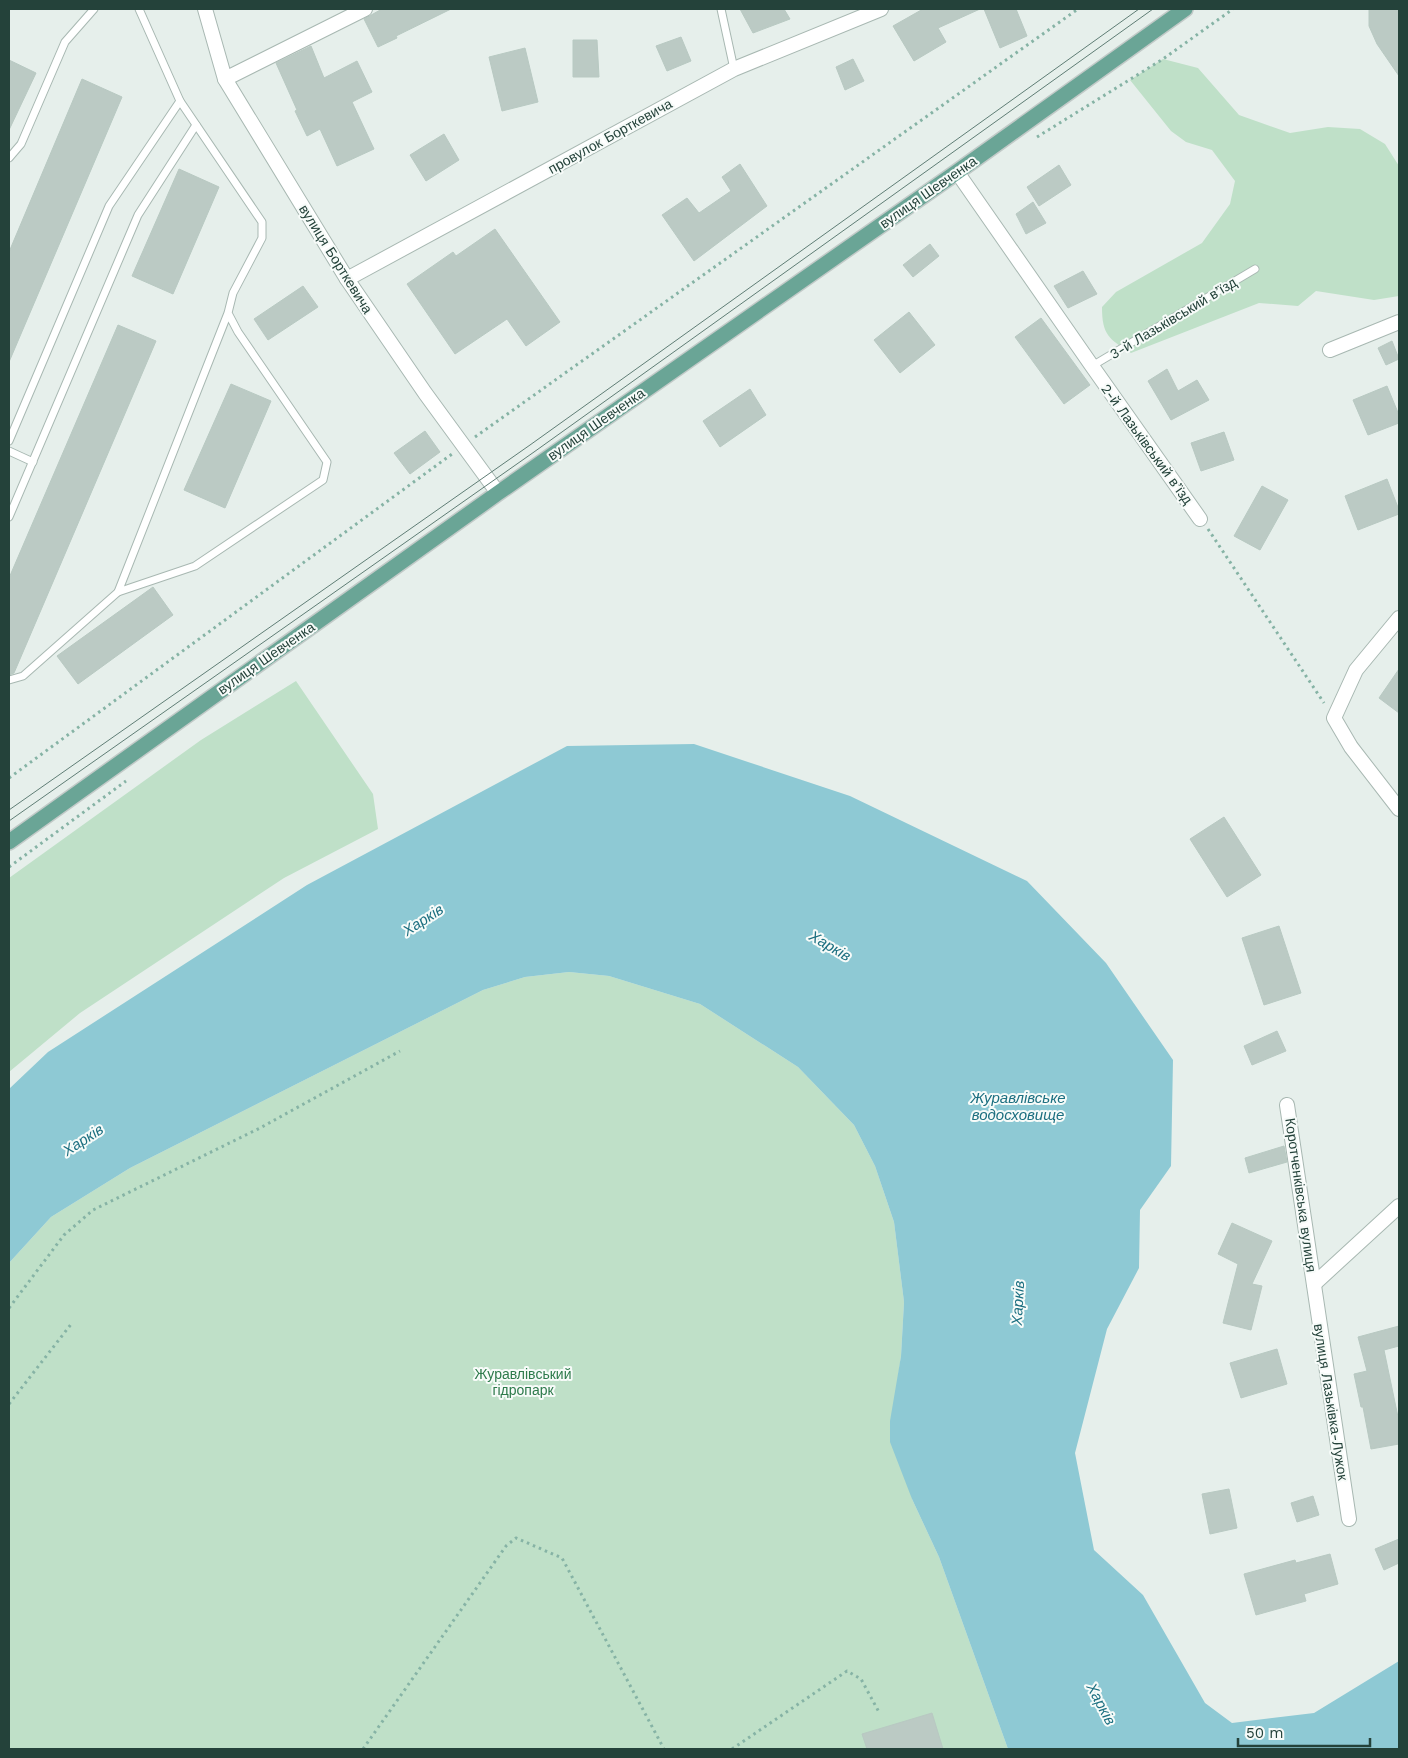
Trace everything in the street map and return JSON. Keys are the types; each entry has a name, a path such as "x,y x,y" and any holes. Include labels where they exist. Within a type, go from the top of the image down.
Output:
{"main road":[{"name":"вулиця Шевченка","path":"9,842 498,493 957,172 1185,9"}],"street":[{"name":"вулиця Борткевича","path":"205,9 226,79 347,279 425,393 498,493"},
{"path":"226,79 365,9"},
{"name":"провулок Борткевича","path":"347,279 734,69 881,9"},
{"name":"2-й Лазьківський в’їзд","path":"957,172 1200,518"},
{"path":"1330,350 1399,322"},
{"path":"1399,618 1356,670 1334,718 1351,746 1399,809"},
{"name":"Коротченківська вулиця","path":"1287,1105 1314,1284"},
{"path":"1314,1284 1399,1206"},
{"name":"вулиця Лазьківка-Лужок","path":"1314,1284 1349,1519"}],"lane":[{"path":"9,158 21,144 65,42 94,9"},
{"path":"118,592 228,313 233,293 262,238 262,222 180,101 140,9"},
{"path":"721,9 734,69"},
{"path":"9,441 109,206 180,101"},
{"path":"9,517 138,215 196,125"},
{"name":"3-й Лазьківський в’їзд","path":"1092,366 1255,269"},
{"path":"9,680 23,676 118,592 195,566 323,480 326,462 238,332 228,313"},
{"path":"9,451 34,462"}],"path":[{"path":"9,778 464,445 1078,9"},
{"name":"2-й Лазьківський в’їзд","path":"1200,518 1334,718"},
{"path":"9,1308 64,1235 94,1210 260,1128 400,1051"},
{"path":"9,1404 72,1323"},
{"path":"363,1749 506,1546 516,1538 562,1558 664,1749"},
{"path":"732,1749 847,1671 861,1679 880,1714"}],"green space":[{"path":"1163,59 1198,68 1239,115 1290,133 1328,127 1360,129 1385,144 1399,166 1399,296 1374,300 1316,291 1298,306 1259,303 1131,353 1112,340 1103,324 1102,307 1116,292 1202,243 1230,204 1235,181 1212,150 1186,142 1171,131 1130,80"},
{"path":"296,681 373,794 378,829 284,878 80,1013 9,1072 9,878 201,740"},
{"name":"Журавлівський гідропарк","path":"569,972 609,976 700,1004 798,1067 854,1125 875,1166 894,1222 904,1302 901,1356 897,1384 912,1499 939,1557 1008,1749 9,1749 9,1263 51,1217 130,1168 483,990 525,977"}],"water":[{"name":"Журавлівське водосховище","path":"694,744 850,796 1027,881 1106,963 1173,1060 1171,1166 1140,1210 1139,1268 1107,1329 1075,1453 1094,1550 1143,1595 1205,1703 1232,1723 1314,1713 1399,1661 1399,1749 1008,1749 939,1557 912,1499 890,1442 890,1421 901,1356 904,1302 894,1222 875,1166 854,1125 798,1067 700,1004 609,976 569,972 525,977 483,990 130,1168 51,1217 9,1263 9,1089 48,1052 307,885 567,746"}],"building":[{"path":"382,9 451,9 378,47 364,19"},
{"path":"740,9 784,9 790,19 753,33"},
{"path":"923,9 980,9 938,28 946,42 914,61 893,26"},
{"path":"984,9 1016,9 1027,36 1000,48"},
{"path":"1369,9 1399,9 1399,76 1377,44 1369,26"},
{"path":"681,37 691,61 667,71 656,46"},
{"path":"573,40 597,40 599,77 573,77"},
{"path":"311,46 324,78 357,61 372,92 352,102 374,149 337,166 320,129 307,136 276,63"},
{"path":"525,48 538,102 502,111 489,57"},
{"path":"853,59 864,81 845,90 836,67"},
{"path":"9,60 36,73 9,130"},
{"path":"82,79 122,97 9,362 9,252"},
{"path":"444,134 459,160 426,181 410,155"},
{"path":"740,164 767,206 694,261 662,215 687,198 699,213 731,191 722,177"},
{"path":"1059,165 1071,185 1039,206 1027,187"},
{"path":"179,169 219,187 173,294 132,276"},
{"path":"1033,202 1046,223 1026,234 1016,214"},
{"path":"495,229 560,322 526,346 507,319 455,354 407,284 453,252 456,256"},
{"path":"930,244 939,256 913,277 903,265"},
{"path":"1083,271 1097,294 1068,308 1054,286"},
{"path":"303,286 318,307 268,340 254,319"},
{"path":"909,312 935,345 900,373 874,340"},
{"path":"1041,318 1090,385 1064,404 1015,337"},
{"path":"118,325 156,341 14,673 9,675 9,578"},
{"path":"1392,341 1399,359 1386,365 1378,348"},
{"path":"1167,369 1178,391 1197,380 1209,400 1171,420 1148,381"},
{"path":"231,384 271,401 225,508 184,490"},
{"path":"1387,386 1399,415 1399,423 1368,435 1353,400"},
{"path":"750,389 766,415 720,447 703,421"},
{"path":"425,431 440,452 410,474 394,453"},
{"path":"1224,432 1234,460 1201,471 1191,443"},
{"path":"1387,479 1399,514 1358,530 1345,496"},
{"path":"1262,486 1288,500 1260,550 1234,536"},
{"path":"153,587 173,615 78,684 57,656"},
{"path":"1399,669 1399,713 1379,698"},
{"path":"1224,817 1261,875 1227,897 1190,839"},
{"path":"1279,926 1301,993 1264,1005 1242,938"},
{"path":"1277,1031 1286,1051 1252,1065 1244,1046"},
{"path":"1284,1146 1287,1162 1249,1173 1245,1158"},
{"path":"1232,1223 1272,1241 1252,1284 1262,1286 1251,1330 1223,1323 1238,1264 1218,1254"},
{"path":"1399,1326 1399,1346 1384,1350 1399,1416 1399,1444 1371,1449 1354,1374 1367,1371 1358,1337"},
{"path":"1277,1349 1287,1384 1241,1398 1230,1363"},
{"path":"1229,1489 1237,1528 1210,1534 1202,1494"},
{"path":"1313,1496 1319,1515 1297,1522 1291,1503"},
{"path":"1399,1539 1399,1563 1384,1570 1375,1549"},
{"path":"1330,1554 1338,1584 1304,1594 1306,1601 1256,1615 1244,1574 1295,1560 1296,1563"},
{"path":"932,1713 943,1749 867,1749 862,1734"}],"tram line":[{"path":"9,810 530,445 1139,9"},
{"path":"9,821 534,452 1153,9"}],"water label":[{"name":"Харків","path":"423,920"},
{"name":"Харків","path":"830,946"},
{"name":"Харків","path":"83,1140"},
{"name":"Харків","path":"1018,1303"},
{"name":"Харків","path":"1101,1704"}]}
